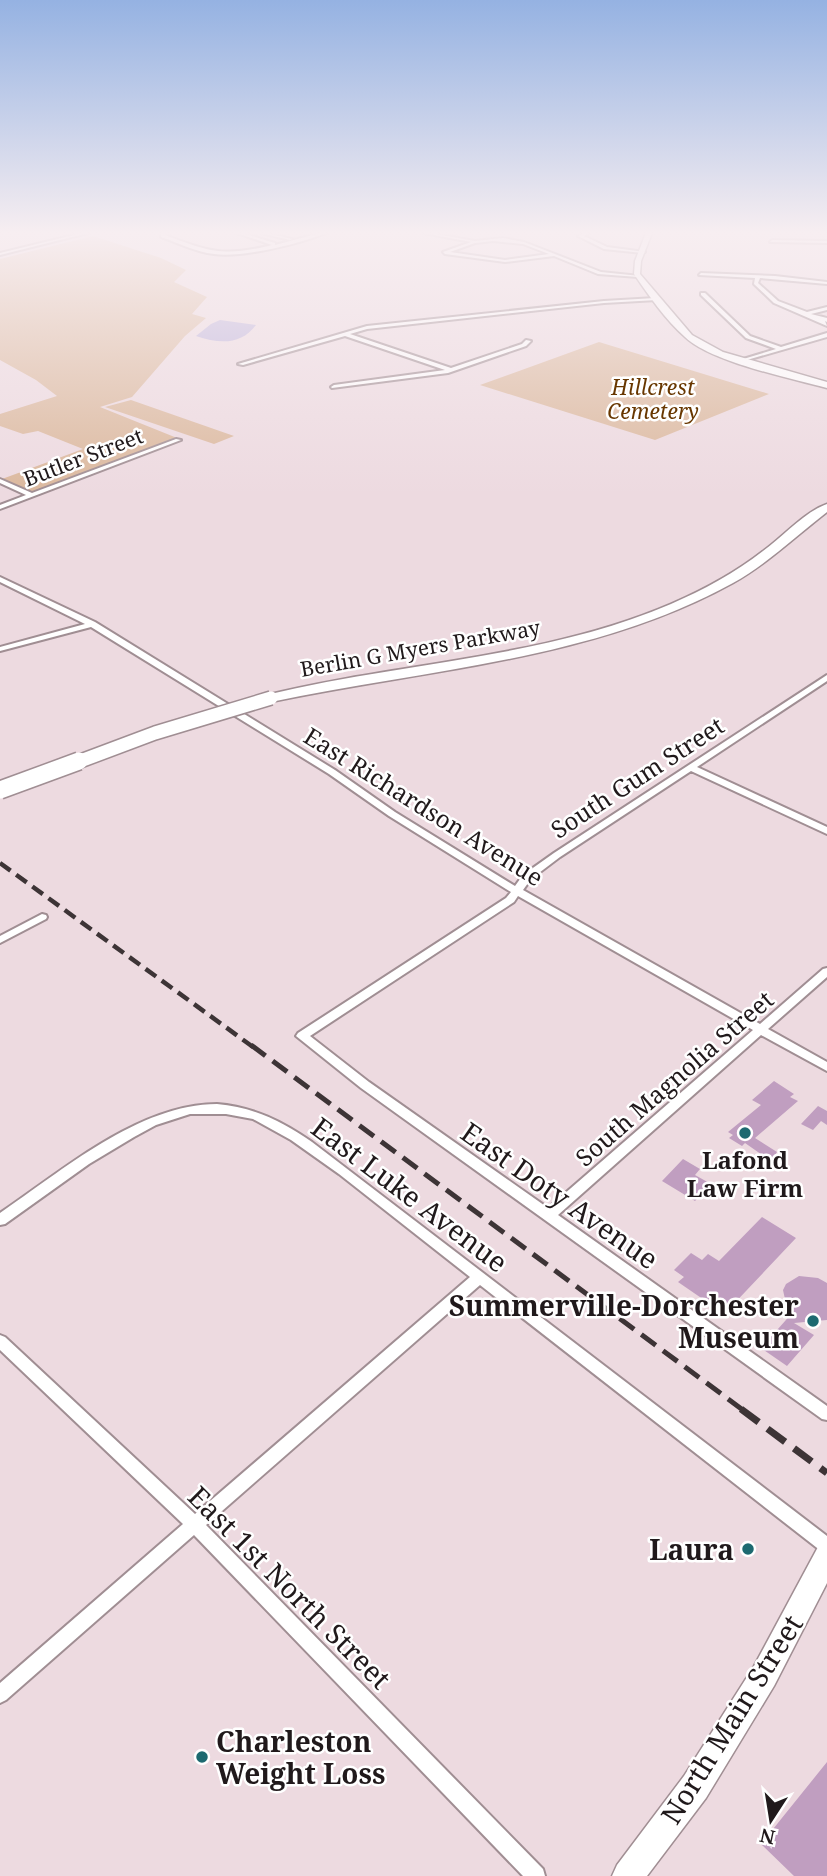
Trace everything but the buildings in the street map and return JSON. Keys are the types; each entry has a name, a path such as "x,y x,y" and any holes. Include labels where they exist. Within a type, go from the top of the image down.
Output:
{"main road":[{"name":"Berlin G Myers Parkway","path":"0,790 155,733 271,698 331,685 526,652 641,619 728,580 754,564 827,507"},
{"name":"North Main Street","path":"628,1876 695,1787 757,1687 827,1556"}],"street":[{"path":"241,364 344,334 448,321"},
{"path":"674,321 689,337 720,354 827,385"},
{"path":"731,321 748,337 781,349"},
{"path":"344,334 451,370"},
{"path":"742,361 827,335"},
{"path":"334,387 451,370 524,345 528,341"},
{"name":"Butler Street","path":"0,507 178,440"},
{"path":"0,481 32,495"},
{"name":"East Richardson Avenue","path":"0,579 92,624 332,772 392,814 517,891 827,1067"},
{"path":"0,649 92,624"},
{"name":"South Gum Street","path":"302,1036 510,900 527,877 557,855 827,677"},
{"path":"690,767 827,831"},
{"path":"0,940 42,917"},
{"name":"South Magnolia Street","path":"548,1216 827,971"},
{"name":"East Doty Avenue","path":"302,1036 365,1085 827,1414"},
{"name":"East Luke Avenue","path":"0,1220 130,1133 175,1113 216,1109 244,1112 282,1128 344,1171 827,1546"},
{"path":"0,1694 479,1277"},
{"name":"East 1st North Street","path":"0,1341 195,1525 536,1876"}],"green space":[{"path":"0,321 203,321 185,336 132,397 100,407 182,440 34,493 2,479 83,449 38,431 23,434 0,426 0,414 57,396 36,380 0,360"},
{"name":"Hillcrest Cemetery","path":"599,342 769,394 655,440 480,385"},
{"path":"131,400 234,436 214,444 105,407"}],"shaded area":[{"path":"224,321 256,325 244,336 229,341 196,336 211,324"}],"railway":[{"path":"0,863 253,1047"},
{"path":"251,1045 743,1410"},
{"path":"741,1409 827,1473"}],"place":[{"name":"Lafond Law Firm","path":"745,1133"},
{"name":"Summerville-Dorchester Museum","path":"813,1321"},
{"name":"Laura","path":"748,1549"},
{"name":"Charleston Weight Loss","path":"202,1757"}]}
